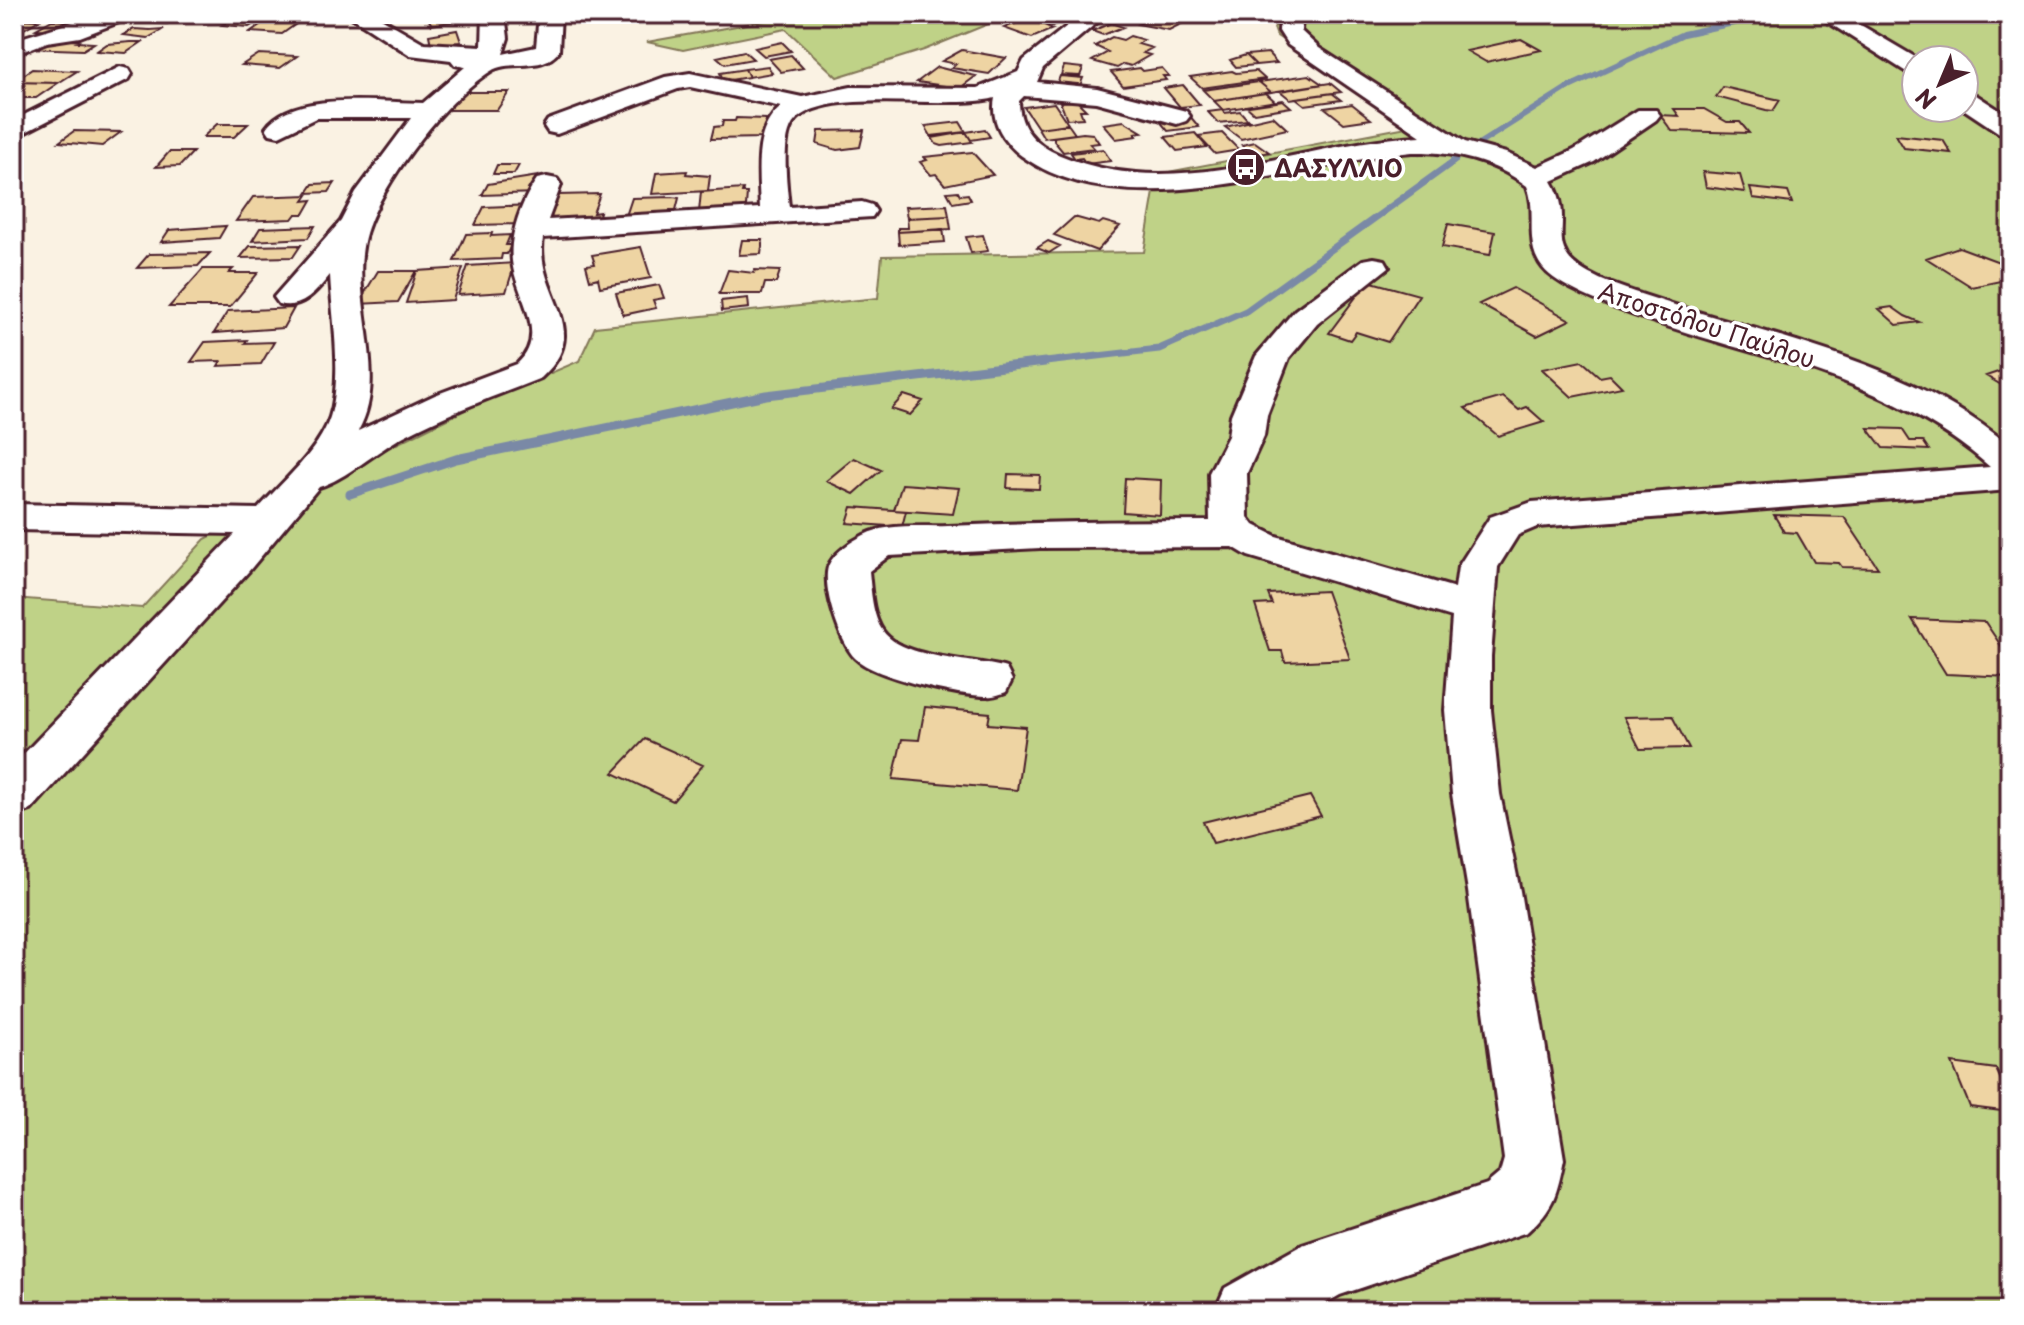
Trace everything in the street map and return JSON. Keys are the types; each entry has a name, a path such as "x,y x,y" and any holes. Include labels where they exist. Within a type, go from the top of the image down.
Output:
{"street":[{"path":"14,48 42,36 72,32 119,14"},
{"path":"358,14 418,50 436,57 530,57 547,51 550,14"},
{"path":"14,796 234,562 325,456 348,418 353,385 344,260 354,225 370,192 430,111 490,56 496,38 494,14"},
{"path":"1096,14 1032,65 1024,82 1006,100 1005,111 1008,124 1021,142 1060,165 1100,177 1200,181 1389,147 1434,144 1457,147 1501,161 1537,178 1584,156 1647,115"},
{"path":"1291,14 1288,27 1292,36 1311,53 1457,147"},
{"path":"1826,14 1900,58"},
{"path":"14,130 120,74"},
{"path":"557,126 674,82 690,80 805,105"},
{"path":"775,216 772,164 778,129 786,115 805,105 835,97 975,96 1024,82 1097,95 1177,116"},
{"path":"1980,108 2010,128"},
{"path":"279,128 300,114 316,110 430,111"},
{"name":"Αποστόλου Παύλου","path":"1537,178 1543,188 1550,253 1561,269 1581,282 1886,385 1960,425 2010,465"},
{"path":"14,517 275,512 351,451 417,417 529,371 543,362 548,353 551,333 529,271 527,245 547,185"},
{"path":"532,230 862,211"},
{"path":"290,297 310,279 354,225"},
{"path":"1374,267 1306,317 1273,356 1249,415 1246,436 1228,473 1228,519 1240,534 1262,546 1475,609"},
{"path":"1248,1311 1325,1268 1505,1210 1527,1191 1534,1159 1494,891 1476,794 1468,710 1469,656 1478,567 1504,526 1532,515 2010,478"},
{"path":"990,680 886,659 869,645 861,629 852,600 848,568 862,554 880,543 907,540 1040,535 1240,534"}],"green space":[{"path":"803,14 1013,14 924,50 837,77 786,29 683,50 647,42"},
{"path":"1281,14 2010,14 2010,1311 14,1311 14,598 142,608 205,539 469,408 579,361 595,327 878,298 882,256 1144,252 1157,174 1412,126 1277,36 1274,28"}],"building":[{"path":"153,14 187,14 167,24 140,22"},
{"path":"210,14 240,14 225,23 202,19"},
{"path":"425,14 462,14 464,20 432,25"},
{"path":"1034,14 1078,15 1052,26 1027,17"},
{"path":"1160,14 1187,21 1169,30 1138,24"},
{"path":"1212,14 1237,14 1233,19 1237,20 1232,24 1206,19"},
{"path":"274,15 306,17 282,34 250,32"},
{"path":"235,17 262,19 249,27 222,25"},
{"path":"1029,18 1053,29 1032,38 1004,28"},
{"path":"14,19 39,20 24,29 14,28"},
{"path":"52,20 82,22 54,30 36,29"},
{"path":"1111,23 1123,27 1103,35 1092,31"},
{"path":"134,29 164,29 148,38 123,35"},
{"path":"457,30 461,42 431,45 429,35"},
{"path":"1130,36 1144,40 1138,44 1152,48 1143,53 1150,55 1131,66 1124,64 1117,68 1092,61 1108,52 1095,46 1112,37 1123,40"},
{"path":"58,38 94,43 83,50 24,48 37,41 52,42"},
{"path":"1521,39 1541,50 1486,62 1467,51"},
{"path":"142,42 126,53 97,51 107,44"},
{"path":"782,42 791,51 764,56 755,48"},
{"path":"962,50 1006,58 989,74 952,68 956,64 942,61"},
{"path":"744,51 753,59 725,64 717,57"},
{"path":"1268,53 1277,63 1256,65 1246,55"},
{"path":"259,54 297,56 280,68 242,65"},
{"path":"791,55 803,68 781,72 769,59"},
{"path":"1246,55 1256,65 1236,67 1230,60"},
{"path":"768,66 772,73 749,77 745,69"},
{"path":"1064,66 1083,68 1080,76 1061,75"},
{"path":"937,67 976,76 960,88 917,82"},
{"path":"1140,68 1143,71 1162,68 1169,76 1163,76 1166,80 1123,86 1111,72"},
{"path":"32,69 77,71 58,83 14,82"},
{"path":"745,69 749,77 724,81 720,73"},
{"path":"1256,71 1265,79 1202,88 1190,77"},
{"path":"1309,75 1322,84 1271,92 1259,82"},
{"path":"1060,76 1083,78 1079,88 1056,86"},
{"path":"14,82 58,83 36,98 14,98"},
{"path":"1259,82 1271,92 1214,101 1203,90"},
{"path":"1330,83 1341,92 1290,99 1280,91"},
{"path":"1183,85 1200,105 1180,107 1164,88"},
{"path":"1723,87 1780,100 1773,111 1766,110 1716,97"},
{"path":"458,92 509,92 497,110 445,110"},
{"path":"1266,93 1276,102 1223,110 1214,101"},
{"path":"1332,93 1341,100 1305,105 1296,98"},
{"path":"1283,100 1291,107 1254,113 1246,106"},
{"path":"1077,101 1086,110 1080,110 1083,118 1067,119 1060,102"},
{"path":"1054,103 1068,124 1038,128 1024,107"},
{"path":"1352,104 1371,119 1344,123 1325,108"},
{"path":"1674,109 1704,109 1727,122 1740,122 1749,133 1672,131 1660,115 1679,116"},
{"path":"1223,110 1225,113 1240,111 1248,120 1218,123 1208,112"},
{"path":"1189,115 1199,127 1168,131 1158,119"},
{"path":"1273,116 1287,129 1241,139 1225,127"},
{"path":"736,118 766,119 763,138 711,139 714,127"},
{"path":"1124,121 1142,132 1135,133 1137,136 1116,139 1103,124"},
{"path":"960,122 966,132 931,136 925,126"},
{"path":"217,124 248,124 234,137 203,137"},
{"path":"1068,124 1075,134 1044,138 1038,128"},
{"path":"985,129 990,137 971,140 966,132"},
{"path":"864,130 860,147 837,150 817,144 819,131"},
{"path":"74,131 121,132 102,146 59,142"},
{"path":"966,132 972,142 942,146 932,138"},
{"path":"1195,133 1207,147 1177,151 1165,137"},
{"path":"1222,133 1239,150 1215,154 1198,136"},
{"path":"1093,134 1099,143 1090,144 1094,148 1063,152 1054,141 1054,137"},
{"path":"1896,135 1943,140 1951,153 1904,148"},
{"path":"1255,142 1269,152 1255,155 1242,145"},
{"path":"1103,149 1111,161 1086,164 1082,158 1075,159 1071,153"},
{"path":"169,152 193,152 180,166 156,167"},
{"path":"972,152 993,175 945,185 920,162 927,160 924,157"},
{"path":"497,165 519,165 514,174 493,174"},
{"path":"687,171 686,174 710,176 708,191 652,194 656,173"},
{"path":"1703,172 1740,175 1745,192 1706,187"},
{"path":"538,176 534,187 536,193 482,195 488,184"},
{"path":"335,183 329,192 307,193 313,184"},
{"path":"1750,188 1788,192 1792,203 1753,198"},
{"path":"743,189 742,193 747,193 746,206 742,209 699,212 701,192"},
{"path":"958,191 960,195 968,194 971,200 953,203 947,192"},
{"path":"600,194 593,213 600,212 597,222 546,224 558,195"},
{"path":"308,195 304,201 312,200 304,214 296,214 292,219 236,221 253,197"},
{"path":"632,198 679,198 676,210 670,210 669,215 626,216"},
{"path":"532,205 525,224 475,225 484,207"},
{"path":"947,205 949,216 907,218 905,207"},
{"path":"949,216 951,229 898,232 898,228 908,228 907,218"},
{"path":"1074,217 1120,226 1097,251 1054,235"},
{"path":"1448,224 1495,232 1490,255 1442,247"},
{"path":"226,226 219,238 161,242 169,230"},
{"path":"315,226 308,238 252,241 260,228"},
{"path":"943,229 945,242 899,245 898,232"},
{"path":"492,233 491,236 510,235 506,245 511,245 501,259 454,261 466,234"},
{"path":"983,235 988,251 971,253 966,237"},
{"path":"742,240 763,240 761,254 739,255"},
{"path":"1048,241 1060,246 1049,253 1037,248"},
{"path":"301,245 293,257 240,258 250,246"},
{"path":"641,247 651,278 600,287 598,278 590,280 586,265 595,264 592,255"},
{"path":"1959,247 2010,266 2010,279 1972,287 1926,258"},
{"path":"210,253 198,266 137,268 149,254"},
{"path":"515,263 506,292 458,295 468,266"},
{"path":"463,268 453,300 406,303 417,271"},
{"path":"203,269 258,273 230,307 169,307"},
{"path":"728,270 754,273 755,270 780,271 776,283 765,283 762,294 719,294"},
{"path":"378,271 416,271 398,302 358,304"},
{"path":"1368,281 1419,295 1388,342 1356,332 1350,340 1329,333"},
{"path":"659,285 664,298 653,300 656,308 623,315 616,293"},
{"path":"1513,288 1570,320 1537,336 1479,304"},
{"path":"748,298 749,308 722,311 721,301"},
{"path":"1892,307 1919,322 1897,325 1879,309"},
{"path":"294,308 283,328 214,333 228,311"},
{"path":"247,340 245,343 274,342 261,364 218,366 221,361 191,362 205,342"},
{"path":"1582,361 1600,377 1610,375 1622,387 1572,397 1542,369"},
{"path":"2010,368 2010,390 1986,376"},
{"path":"904,395 923,401 910,415 891,409"},
{"path":"1503,397 1519,410 1527,407 1544,422 1498,436 1465,408"},
{"path":"1868,428 1902,429 1910,441 1923,441 1929,450 1883,448"},
{"path":"854,458 881,470 854,494 826,481"},
{"path":"1008,474 1040,475 1039,489 1007,488"},
{"path":"1125,478 1161,480 1160,515 1123,512"},
{"path":"902,484 959,488 953,514 894,510"},
{"path":"852,507 906,511 902,527 847,523"},
{"path":"1774,515 1844,517 1878,568 1814,562 1797,533 1784,532"},
{"path":"1326,591 1350,659 1285,662 1282,651 1270,651 1255,605 1272,604 1268,594"},
{"path":"1912,619 1985,622 2010,659 2010,677 1946,674"},
{"path":"925,707 990,713 988,724 1026,727 1017,790 893,779 902,739 919,740"},
{"path":"1672,716 1689,748 1640,749 1624,717"},
{"path":"645,739 703,765 673,801 613,773"},
{"path":"1310,796 1321,816 1213,843 1203,822"},
{"path":"1952,1063 1996,1069 2001,1080 2010,1081 2010,1112 1970,1107"}],"waterway":[{"path":"1477,145 1567,88 1683,34 1775,14"},
{"path":"1451,163 1456,159"},
{"path":"1031,364 1159,349 1246,311 1454,161"},
{"path":"1031,364 1045,362"},
{"path":"350,494 456,459 766,395 1031,364"}],"place":[{"name":"ΔΑΣΥΛΛΙΟ","path":"1246,167"}]}
